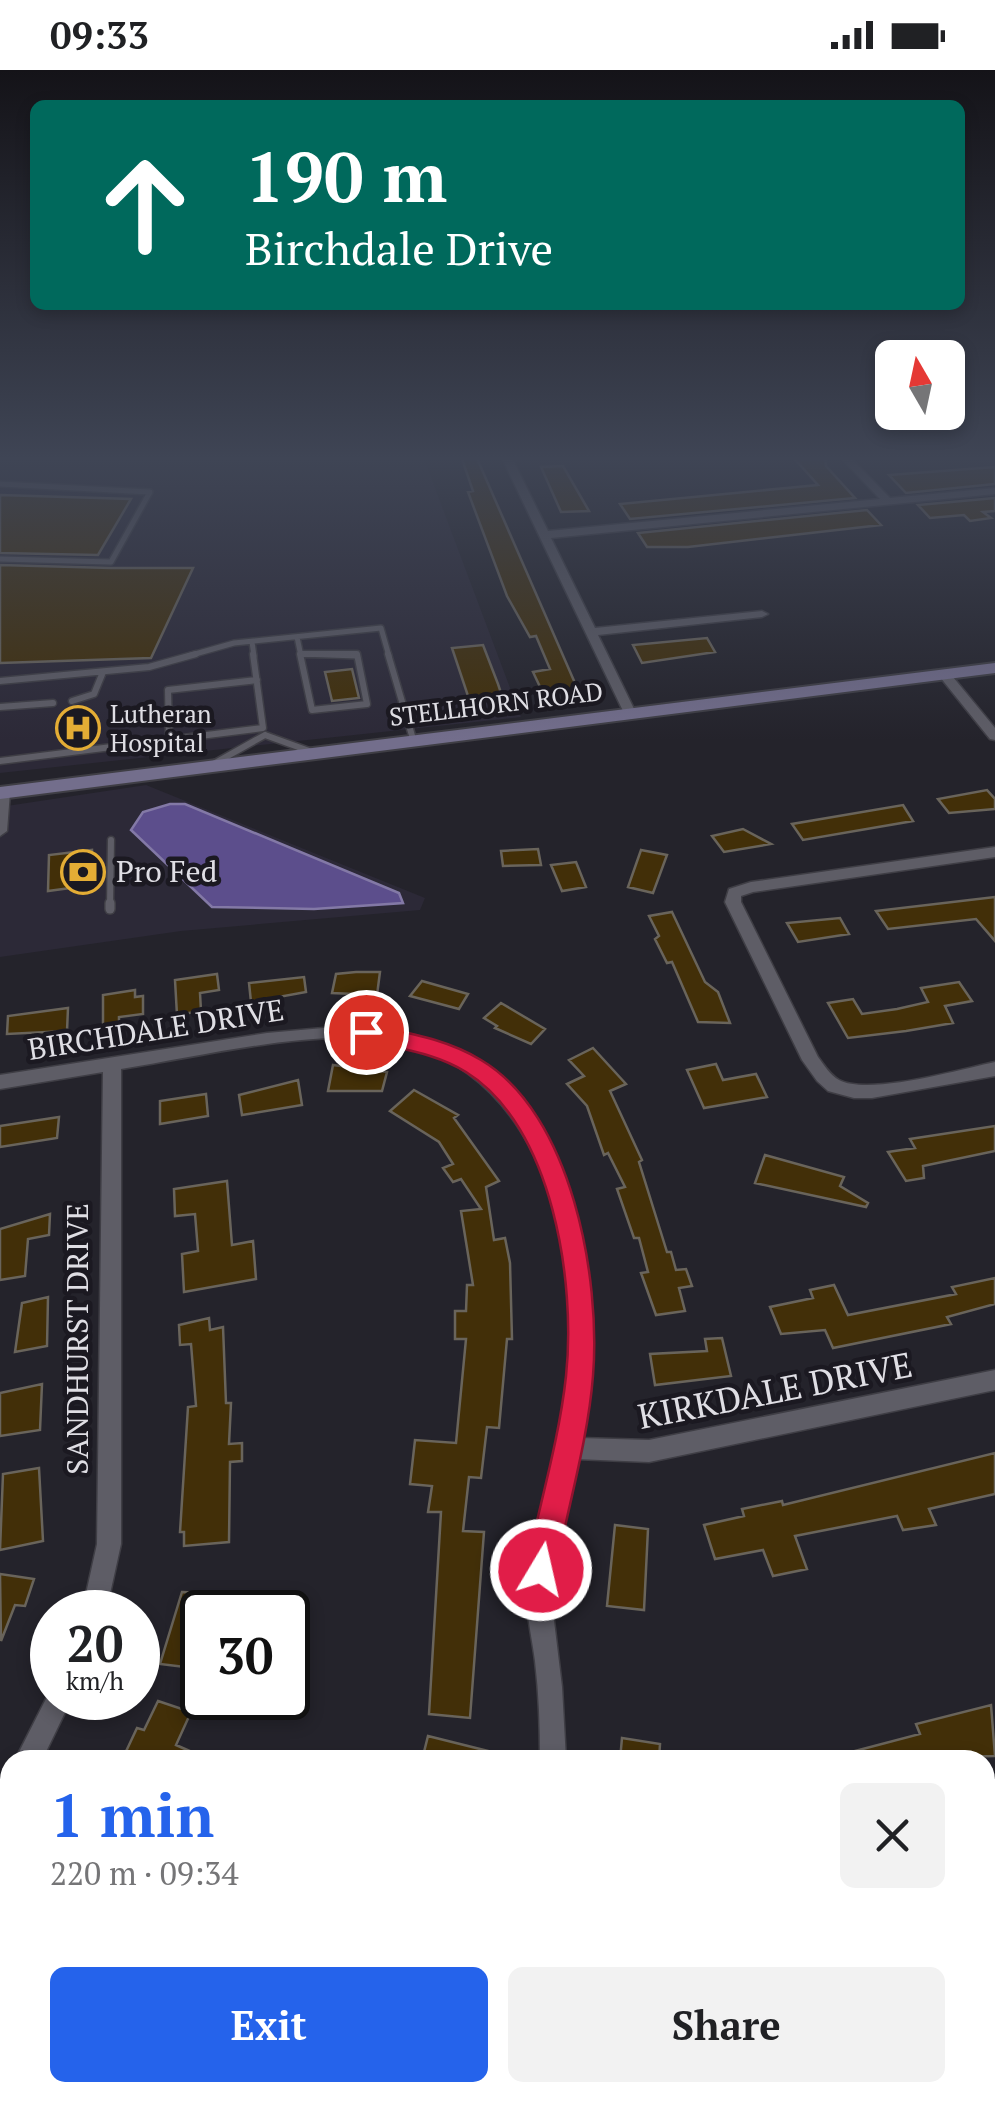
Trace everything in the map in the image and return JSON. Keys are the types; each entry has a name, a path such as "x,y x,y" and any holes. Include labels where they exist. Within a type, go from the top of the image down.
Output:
{"main road":[{"name":"STELLHORN ROAD","path":"1,792 995,668"}],"street":[{"path":"552,551 630,712"},
{"path":"591,632 762,614"},
{"path":"944,674 995,736"},
{"path":"0,831 1,792"},
{"path":"995,852 734,892 733,902 811,1060 822,1077 838,1088 873,1090 995,1069"},
{"name":"BIRCHDALE DRIVE","path":"0,1082 322,1033 403,1036 439,1048 476,1067 505,1090 545,1153 578,1272 582,1325 580,1376 543,1545 539,1594 553,1706 553,1750"},
{"name":"SANDHURST DRIVE","path":"99,1590 109,1544 112,1065"},
{"name":"KIRKDALE DRIVE","path":"565,1448 649,1452 995,1380"},
{"path":"33,1750 49,1720"}],"lane":[{"path":"0,559 111,562 117,551"},
{"path":"0,681 163,665 216,647 381,628 413,739"},
{"path":"297,637 300,654 312,710 367,704 357,654 300,654"},
{"path":"252,642 264,731"},
{"path":"72,701 94,696 102,686 103,672"},
{"path":"170,737 168,690 257,680"},
{"path":"0,707 53,703"},
{"path":"150,722 156,713 169,712"},
{"path":"210,765 264,731"},
{"path":"0,761 149,736 264,731 312,752"},
{"path":"110,909 111,840"}],"shaded area":[{"path":"0,551 459,551 521,717 0,773"},
{"path":"146,785 425,898 420,910 181,931 0,957 0,807"},
{"path":"185,804 399,893 403,903 314,909 212,907 131,830 143,812"}],"building":[{"path":"0,551 100,551 98,555"},
{"path":"490,551 517,551 578,690 541,689 533,672 550,669 536,636 530,637 507,596"},
{"path":"0,565 193,568 151,658 0,663"},
{"path":"707,638 715,652 642,663 633,645"},
{"path":"483,645 502,696 468,696 452,648"},
{"path":"352,669 359,698 332,701 325,672"},
{"path":"987,790 995,799 995,809 949,813 938,799"},
{"path":"903,805 913,821 803,840 792,824"},
{"path":"743,829 771,844 724,852 712,836"},
{"path":"538,849 541,865 503,866 501,851"},
{"name":"Pro Fed","path":"92,850 93,885 48,891 49,855"},
{"path":"641,850 667,855 653,893 628,887"},
{"path":"576,862 586,887 562,891 551,865"},
{"path":"995,897 995,941 976,919 888,929 876,911"},
{"path":"672,912 705,982 718,992 730,1023 698,1022 672,962 667,963 649,916"},
{"path":"840,918 849,934 798,942 787,923"},
{"path":"380,972 377,995 332,993 336,974"},
{"path":"217,974 219,990 200,993 201,1011 177,1015 175,980"},
{"path":"304,977 306,992 251,1002 249,983"},
{"path":"422,981 468,994 459,1009 410,996"},
{"path":"959,982 972,1001 945,1006 953,1023 906,1031 848,1038 828,1003 853,999 862,1014 897,1009 928,1002 921,988"},
{"path":"135,990 135,997 143,996 143,1014 119,1017 119,1023 103,1025 103,995"},
{"path":"501,1003 545,1029 531,1044 495,1028 484,1018"},
{"path":"68,1008 67,1031 7,1034 8,1016"},
{"path":"593,1048 626,1084 610,1091 642,1160 639,1162 667,1252 671,1252 676,1270 686,1269 692,1286 679,1288 685,1311 656,1315 641,1273 648,1272 639,1238 634,1238 617,1189 625,1187 608,1153 604,1155 587,1106 567,1084 584,1076 569,1060"},
{"path":"716,1064 723,1080 756,1074 767,1097 704,1108 687,1070"},
{"path":"333,1065 387,1072 382,1091 328,1091"},
{"path":"298,1080 302,1105 242,1115 239,1095"},
{"path":"414,1090 458,1115 454,1118 499,1181 486,1187 494,1240 505,1238 510,1263 512,1339 507,1339 499,1428 487,1427 481,1478 469,1477 463,1531 484,1532 470,1718 429,1714 441,1512 428,1512 432,1486 410,1484 415,1440 456,1443 466,1339 455,1339 455,1311 466,1311 467,1285 473,1285 461,1211 481,1209 461,1179 453,1182 443,1168 453,1164 439,1142 390,1111"},
{"path":"206,1094 208,1116 160,1124 160,1101"},
{"path":"59,1117 57,1138 0,1147 0,1126"},
{"path":"995,1126 995,1151 923,1166 924,1178 906,1181 888,1152 915,1148 910,1139"},
{"path":"765,1155 844,1177 840,1186 868,1203 866,1207 755,1183"},
{"path":"227,1181 232,1245 253,1241 256,1279 184,1292 182,1254 198,1251 195,1214 175,1216 174,1189"},
{"path":"50,1214 49,1235 28,1239 25,1276 0,1280 0,1229"},
{"path":"995,1278 995,1304 947,1317 951,1324 833,1348 825,1330 781,1334 770,1307 813,1298 810,1290 834,1285 848,1315 956,1294 952,1287"},
{"path":"48,1297 47,1346 15,1352 22,1303"},
{"path":"209,1318 210,1330 223,1327 226,1403 231,1403 229,1444 242,1443 242,1461 230,1462 229,1542 184,1546 184,1532 180,1532 188,1407 196,1406 191,1344 180,1345 179,1325"},
{"path":"722,1338 731,1376 655,1385 650,1354 707,1351 705,1339"},
{"path":"42,1384 40,1430 0,1436 0,1393"},
{"path":"995,1453 995,1494 929,1509 936,1525 903,1530 897,1516 795,1536 807,1569 773,1576 763,1550 715,1559 704,1525 744,1516 742,1509 782,1501 783,1505"},
{"path":"39,1468 43,1541 0,1550 3,1474"},
{"path":"615,1525 648,1529 644,1610 607,1606"},
{"path":"0,1574 34,1579 25,1606 15,1605 1,1641"},
{"path":"180,1599 180,1666 160,1664"},
{"path":"160,1702 180,1708 180,1720 187,1720 176,1745 187,1750 127,1750 137,1728 144,1730 149,1720 160,1720"},
{"path":"991,1705 995,1750 859,1750 920,1734 916,1724"},
{"path":"428,1736 484,1750 424,1750"},
{"path":"622,1738 660,1744 660,1750 621,1750"}],"place":[{"name":"Lutheran Hospital","path":"78,728"},
{"name":"Pro Fed","path":"83,872"}],"route":[{"path":"366,1032 403,1036 439,1048 476,1067 505,1090 545,1153 562,1205 578,1272 580,1376 541,1570"}]}
